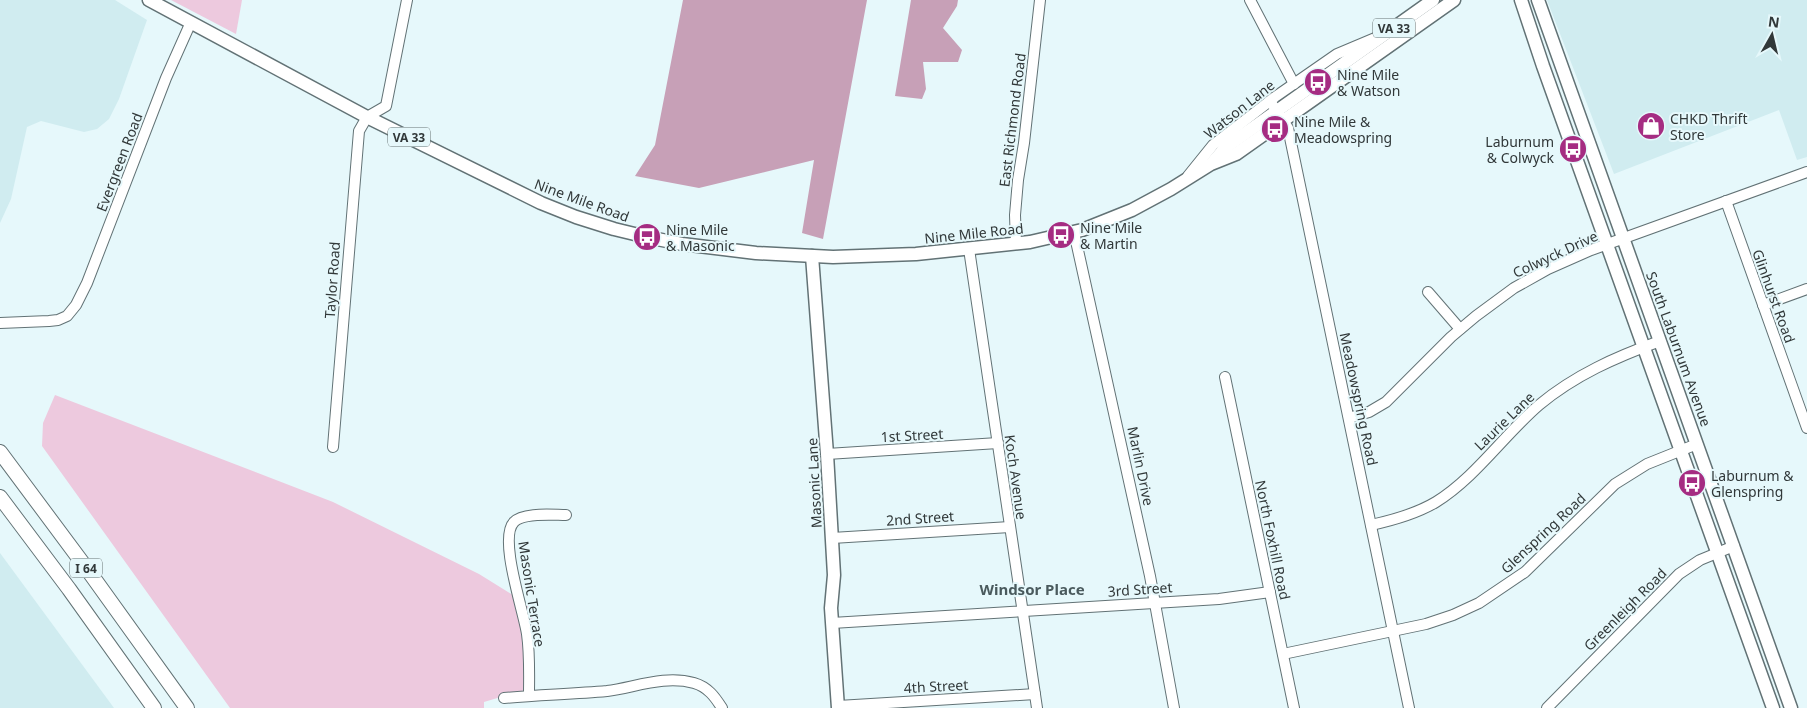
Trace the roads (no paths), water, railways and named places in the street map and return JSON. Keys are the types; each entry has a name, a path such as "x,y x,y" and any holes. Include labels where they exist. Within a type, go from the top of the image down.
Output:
{"highway":[{"name":"I 64","path":"0,452 187,708"},
{"name":"I 64","path":"0,497 154,708"}],"main road":[{"name":"Nine Mile Road","path":"149,0 368,117 533,200 576,217 638,235 675,242 735,251 812,256 916,254 1016,244 1074,232 1132,210 1212,164 1236,154 1277,111 1433,0"},
{"name":"Nine Mile Road","path":"1277,111 1454,0"},
{"path":"1521,0 1773,708"},
{"name":"South Laburnum Avenue","path":"1538,0 1734,546 1787,707"},
{"path":"1551,88 1560,94 1565,108 1571,113 1579,113"},
{"name":"Masonic Lane","path":"812,256 832,538 834,575 831,608 838,707"}],"street":[{"path":"368,117 386,106 408,0"},
{"name":"East Richmond Road","path":"1016,244 1015,215 1018,180 1040,0"},
{"name":"Watson Lane","path":"1250,0 1294,84"},
{"name":"Evergreen Road","path":"0,323 58,320 72,312 84,289 166,78 191,22"},
{"name":"Watson Lane","path":"1184,181 1214,146 1277,111 1294,84 1346,49 1384,36"},
{"name":"Meadowspring Road","path":"1277,111 1288,128 1311,232 1409,708"},
{"name":"Taylor Road","path":"333,448 358,130 368,117"},
{"name":"Colwyck Drive","path":"1349,418 1369,412 1386,402 1460,329 1496,300 1525,281 1570,258 1807,172"},
{"name":"Glinhurst Road","path":"1726,201 1763,305 1803,406 1807,428"},
{"name":"Marlin Drive","path":"1074,232 1155,602 1174,708"},
{"name":"Koch Avenue","path":"969,249 1037,708"},
{"path":"1763,305 1807,289"},
{"path":"1428,292 1460,329"},
{"name":"Laurie Lane","path":"1371,525 1405,516 1435,502 1457,486 1524,419 1548,398 1593,368 1660,341"},
{"name":"North Foxhill Road","path":"1225,377 1294,708"},
{"name":"1st Street","path":"827,454 998,443"},
{"name":"Glenspring Road","path":"1283,654 1393,632 1440,620 1466,609 1493,595 1536,563 1615,484 1648,464 1697,444"},
{"name":"Masonic Terrace","path":"529,696 527,634 518,602 511,559 509,530 512,523 521,517 566,515"},
{"name":"2nd Street","path":"832,538 1010,527"},
{"name":"Greenleigh Road","path":"1547,708 1679,574 1692,564 1734,546"},
{"name":"3rd Street","path":"832,623 1219,599 1270,592"},
{"path":"504,698 606,691 641,684 680,681 704,687 711,692 722,708"},
{"name":"4th Street","path":"838,707 1035,694"}],"place":[{"name":"Nine Mile & Watson","path":"1318,82"},
{"name":"CHKD Thrift Store","path":"1651,126"},
{"name":"Nine Mile & Meadowspring","path":"1275,129"},
{"name":"Laburnum & Colwyck","path":"1573,149"},
{"name":"Nine Mile & Martin","path":"1061,235"},
{"name":"Nine Mile & Masonic","path":"647,237"},
{"name":"Laburnum & Glenspring","path":"1692,483"}],"district":[{"name":"Windsor Place","path":"1032,589"}]}
